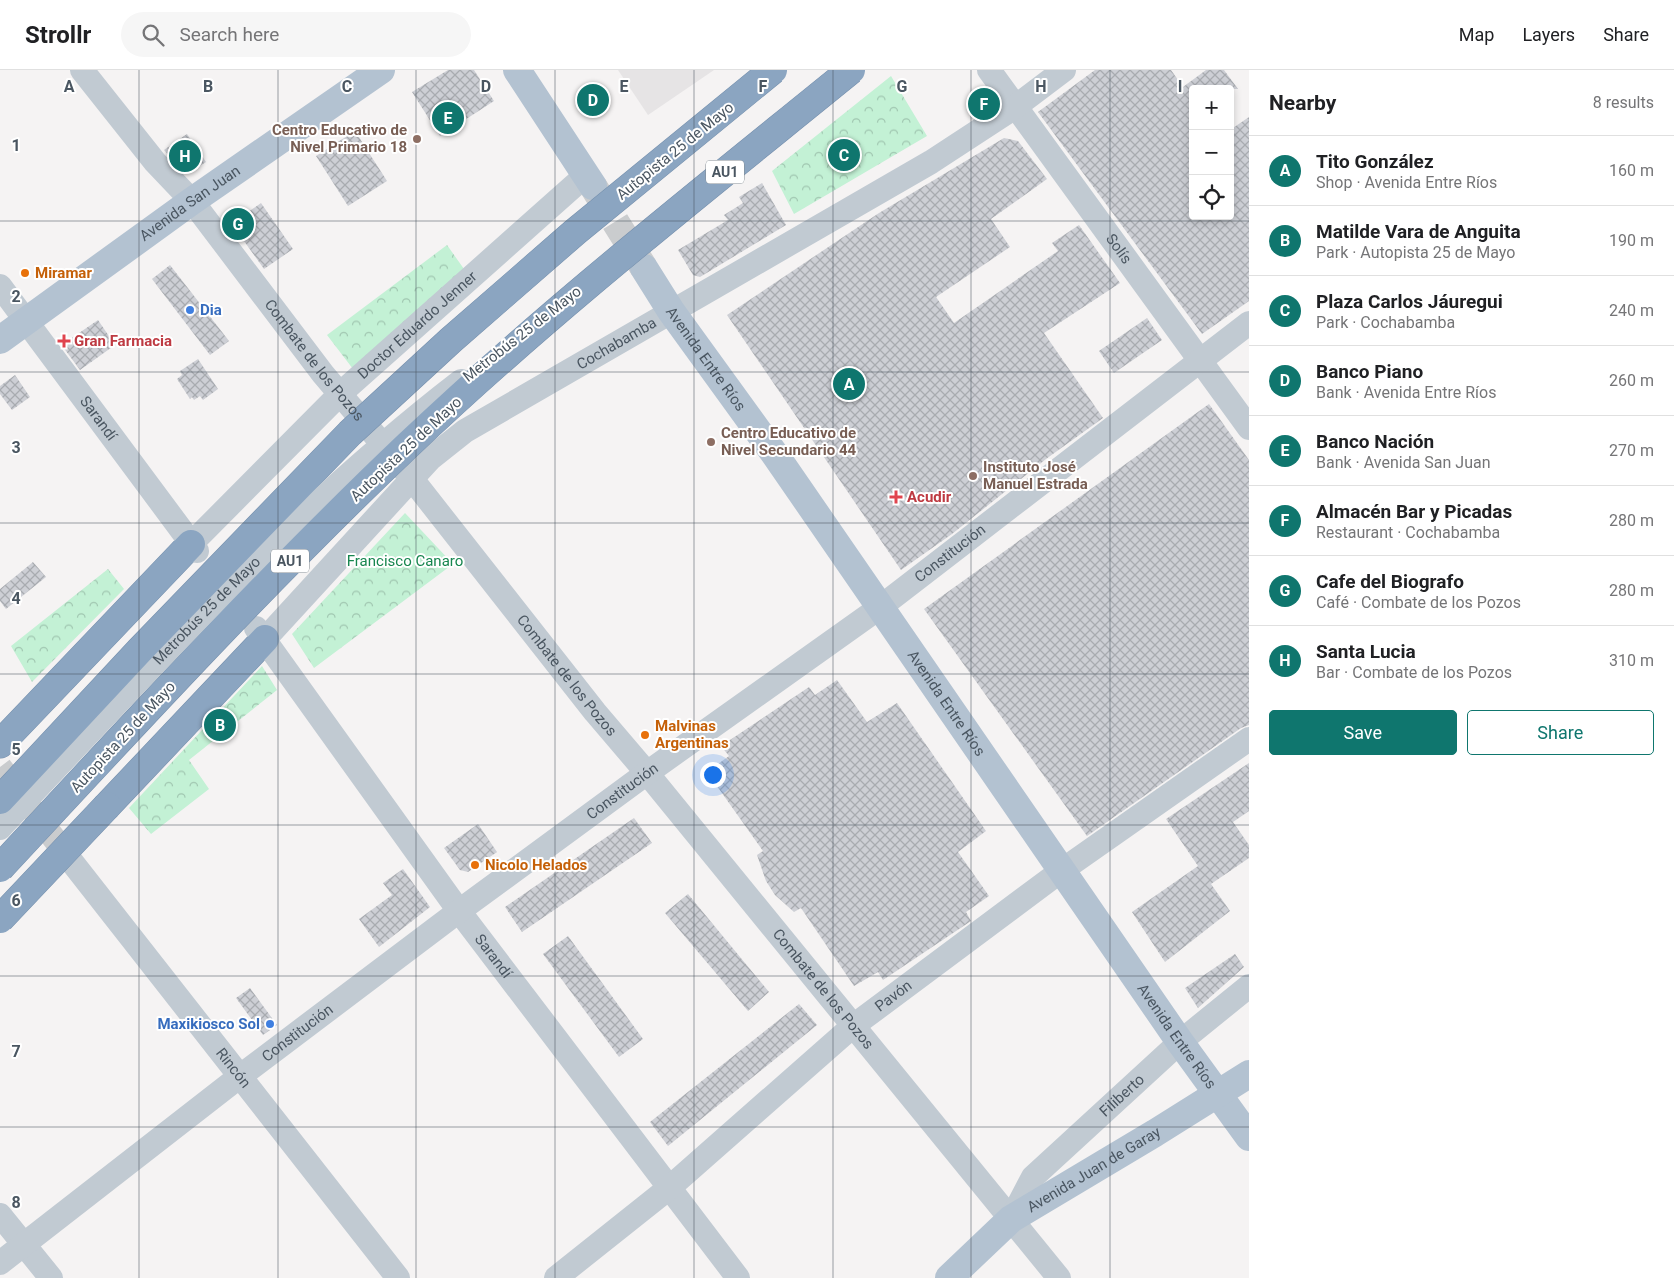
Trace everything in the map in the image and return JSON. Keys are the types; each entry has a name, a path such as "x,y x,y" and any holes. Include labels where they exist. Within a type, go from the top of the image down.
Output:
{"highway":[{"name":"Autopista 25 de Mayo","path":"0,800 262,523 350,433 451,340 575,232 774,70"},
{"name":"Autopista 25 de Mayo","path":"0,868 267,583 408,445 599,275 851,70"},
{"path":"0,744 172,564 194,548"},
{"path":"0,919 107,806 260,634"}],"main road":[{"name":"Avenida San Juan","path":"0,340 192,201 381,70"},
{"path":"517,70 590,180"},
{"name":"Avenida Entre Ríos","path":"644,268 1180,1042 1249,1137"},
{"name":"Avenida Juan de Garay","path":"949,1278 1011,1219 1249,1074"}],"street":[{"name":"Combate de los Pozos","path":"82,70 155,162 192,201 323,374 342,393 412,479 595,712 647,773 1059,1278"},
{"name":"Solís","path":"989,70 1249,428"},
{"name":"Cochabamba","path":"260,634 431,458 465,431 931,162 1015,107 1064,70"},
{"name":"Doctor Eduardo Jenner","path":"194,548 342,393 590,180"},
{"name":"Metrobús 25 de Mayo","path":"0,828 138,679 262,556 386,440 599,275"},
{"name":"Sarandí","path":"0,286 194,548"},
{"name":"Constitución","path":"0,1263 239,1077 459,911 647,773 879,608 1249,323"},
{"name":"Metrobús 25 de Mayo","path":"138,679 209,594 262,523"},
{"name":"Sarandí","path":"260,634 459,911 738,1278"},
{"name":"Pavón","path":"556,1278 669,1188 853,1026 1061,871 1249,739"},
{"name":"Rincón","path":"68,857 398,1278"},
{"name":"Filiberto","path":"1011,1219 1033,1177 1180,1042 1249,986"},
{"path":"0,1215 51,1278"}],"shaded area":[{"path":"618,70 714,70 648,115"}],"green space":[{"path":"891,76 927,136 794,214 772,171"},
{"path":"447,245 464,269 353,369 327,335"},
{"name":"Francisco Canaro","path":"405,513 453,564 314,668 292,634"},
{"path":"108,569 124,589 32,682 11,646"},
{"path":"262,666 277,690 189,760 209,789 151,834 129,808"}],"building":[{"path":"448,70 474,70 494,101 440,136 412,92"},
{"path":"1095,70 1171,70 1183,87 1206,70 1224,70 1238,89 1234,89 1234,85 1189,85 1189,220 1234,220 1234,127 1249,117 1249,301 1202,334 1038,112"},
{"path":"355,131 387,181 348,206 316,156"},
{"path":"187,134 206,162 190,172 181,169 164,150"},
{"path":"1004,138 1018,141 1047,179 991,219 1010,247 936,297 954,323 1058,251 1052,243 1079,225 1120,283 1044,333 1103,418 1046,459 952,534 901,570 727,315 879,213"},
{"path":"762,183 786,225 700,277 693,275 678,250 728,220 724,215 743,203 739,197"},
{"path":"261,203 293,249 264,269 234,227 237,220"},
{"name":"Dia","path":"170,265 229,341 210,355 152,279"},
{"path":"1147,318 1162,340 1114,373 1099,351"},
{"path":"98,320 115,345 80,370 63,347 63,344"},
{"path":"198,359 218,389 203,400 200,396 194,400 192,397 190,399 177,379 182,375 180,371"},
{"path":"15,375 30,397 12,410 0,394 0,386"},
{"path":"1209,404 1249,460 1249,725 1241,728 1087,836 924,609"},
{"path":"33,562 46,577 6,609 0,601 0,589"},
{"path":"837,680 867,722 897,703 986,831 958,852 989,896 966,912 971,921 883,980 878,972 854,986 801,908 794,912 775,895 766,881 757,855 763,851 707,772 729,756 721,746 809,687 815,695"},
{"path":"1249,763 1249,811 1233,822 1249,845 1249,858 1211,884 1230,911 1165,962 1132,912 1198,866 1166,819"},
{"path":"634,818 652,843 522,932 505,907"},
{"path":"478,824 497,852 468,872 460,870 444,848"},
{"path":"403,869 430,907 379,947 359,919 392,895 383,883"},
{"path":"688,894 769,992 748,1011 665,913"},
{"path":"568,936 643,1039 619,1057 543,954"},
{"path":"1235,954 1244,967 1198,1008 1185,988"},
{"path":"250,988 277,1025 263,1035 236,998"},
{"path":"799,1004 817,1025 668,1146 650,1122"}],"tunnel":[{"path":"593,186 644,268"},
{"path":"0,767 68,857"}],"place":[{"name":"Banco Piano","path":"593,100"},
{"name":"Almacén Bar y Picadas","path":"984,104"},
{"name":"Banco Nación","path":"448,118"},
{"name":"Centro Educativo de Nivel Primario 18","path":"417,139"},
{"name":"Plaza Carlos Jáuregui","path":"844,155"},
{"name":"Santa Lucia","path":"185,156"},
{"name":"Cafe del Biografo","path":"238,224"},
{"name":"Miramar","path":"25,273"},
{"name":"Dia","path":"190,310"},
{"name":"Gran Farmacia","path":"64,341"},
{"name":"Tito González","path":"849,384"},
{"name":"Centro Educativo de Nivel Secundario 44","path":"711,442"},
{"name":"Instituto José Manuel Estrada","path":"973,476"},
{"name":"Acudir","path":"896,497"},
{"name":"Matilde Vara de Anguita","path":"220,725"},
{"name":"Malvinas Argentinas","path":"645,735"},
{"name":"Nicolo Helados","path":"475,865"},
{"name":"Maxikiosco Sol","path":"270,1024"}]}
